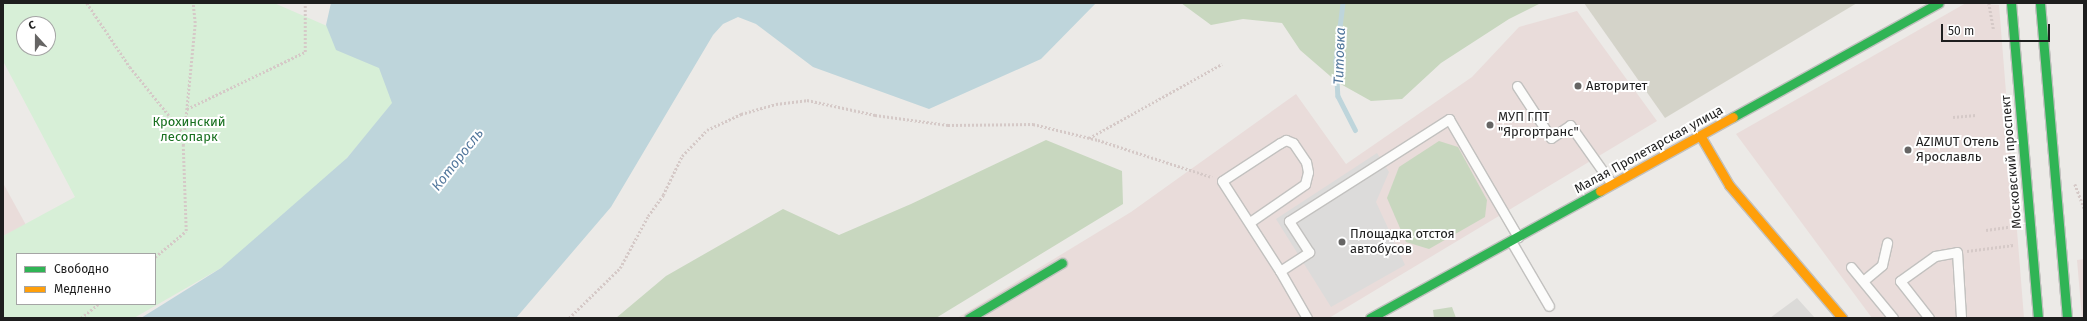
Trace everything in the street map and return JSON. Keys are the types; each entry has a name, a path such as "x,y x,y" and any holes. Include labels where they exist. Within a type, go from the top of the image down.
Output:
{"street":[{"name":"Малая Пролетарская улица","path":"1370,318 1701,137 1939,3"},
{"name":"Московский проспект","path":"2011,3 2038,318"},
{"path":"2040,3 2067,318"},
{"path":"1701,137 1729,185 1842,318"},
{"path":"969,318 1062,263"}],"lane":[{"path":"1517,86 1551,138 1570,125 1612,186"},
{"path":"1280,271 1309,252 1289,221 1449,119 1515,239 1549,306"},
{"path":"1250,222 1306,184 1308,172 1302,156 1293,143 1286,140 1222,181 1250,222 1307,318"},
{"path":"1863,281 1882,265 1887,243"},
{"path":"1929,318 1900,281 1935,256 1958,252 1961,318"},
{"path":"1851,268 1893,318"}],"path":[{"path":"87,3 130,68 184,134"},
{"path":"156,256 186,231 184,134 196,23 193,3"},
{"path":"186,110 305,52 305,3"},
{"path":"1089,138 1222,64"},
{"path":"569,318 620,268 648,216 663,194 682,156 707,130 741,114 776,104 807,100 875,115 948,125 1033,124 1089,138 1222,181"},
{"path":"1954,117 1976,115"},
{"path":"1986,230 2019,225"},
{"path":"1958,252 2020,244"},
{"path":"80,318 97,305"}],"shaded area":[{"path":"1584,3 1857,3 1665,118"},
{"path":"1966,3 1999,5 2024,318 1872,318 1736,134"},
{"path":"1577,11 1657,121 1329,318 957,318 1131,212 1296,94 1346,164 1472,77 1519,27"},
{"name":"Площадка отстоя автобусов","path":"1377,153 1389,172 1376,202 1405,265 1331,307 1276,219"},
{"path":"3,183 26,225 3,236"},
{"path":"2084,259 2084,318 2082,318 2077,260"},
{"path":"1797,298 1815,318 1770,318"}],"green space":[{"name":"Крохинский лесопарк","path":"3,3 274,3 380,49 400,97 312,198 221,268 134,318 3,318 3,236 75,197 3,61"},
{"path":"1181,3 1541,3 1509,19 1441,63 1402,99 1371,101 1337,82 1300,50 1282,23 1243,19 1211,25"},
{"path":"1046,140 1122,171 1123,204 936,318 616,318 666,276 783,209 839,235 911,204"},
{"path":"1439,141 1458,147 1487,200 1485,217 1429,249 1406,242 1387,198 1399,167"},
{"path":"1452,307 1456,318 1434,318 1433,310"}],"water":[{"name":"Которосль","path":"331,3 1096,3 1041,59 929,109 813,67 756,24 738,17 723,24 713,35 611,207 516,318 141,318 221,268 347,158 392,103 379,68 336,50 326,25"}],"waterway":[{"name":"Титовка","path":"1343,3 1336,61 1338,96 1355,130"}],"traffic: fast":[{"path":"1733,117 1939,3"},
{"path":"2011,3 2038,318"},
{"path":"2040,3 2067,318"},
{"path":"1370,318 1600,191"},
{"path":"969,318 1062,263"}],"traffic: slow":[{"path":"1600,191 1733,117"},
{"path":"1701,137 1729,185 1842,318"}],"place":[{"name":"Авторитет","path":"1578,86"},
{"name":"МУП ГПТ \"Яргортранс\"","path":"1490,125"},
{"name":"AZIMUT Отель Ярославль","path":"1908,150"},
{"name":"Площадка отстоя автобусов","path":"1342,242"}]}
